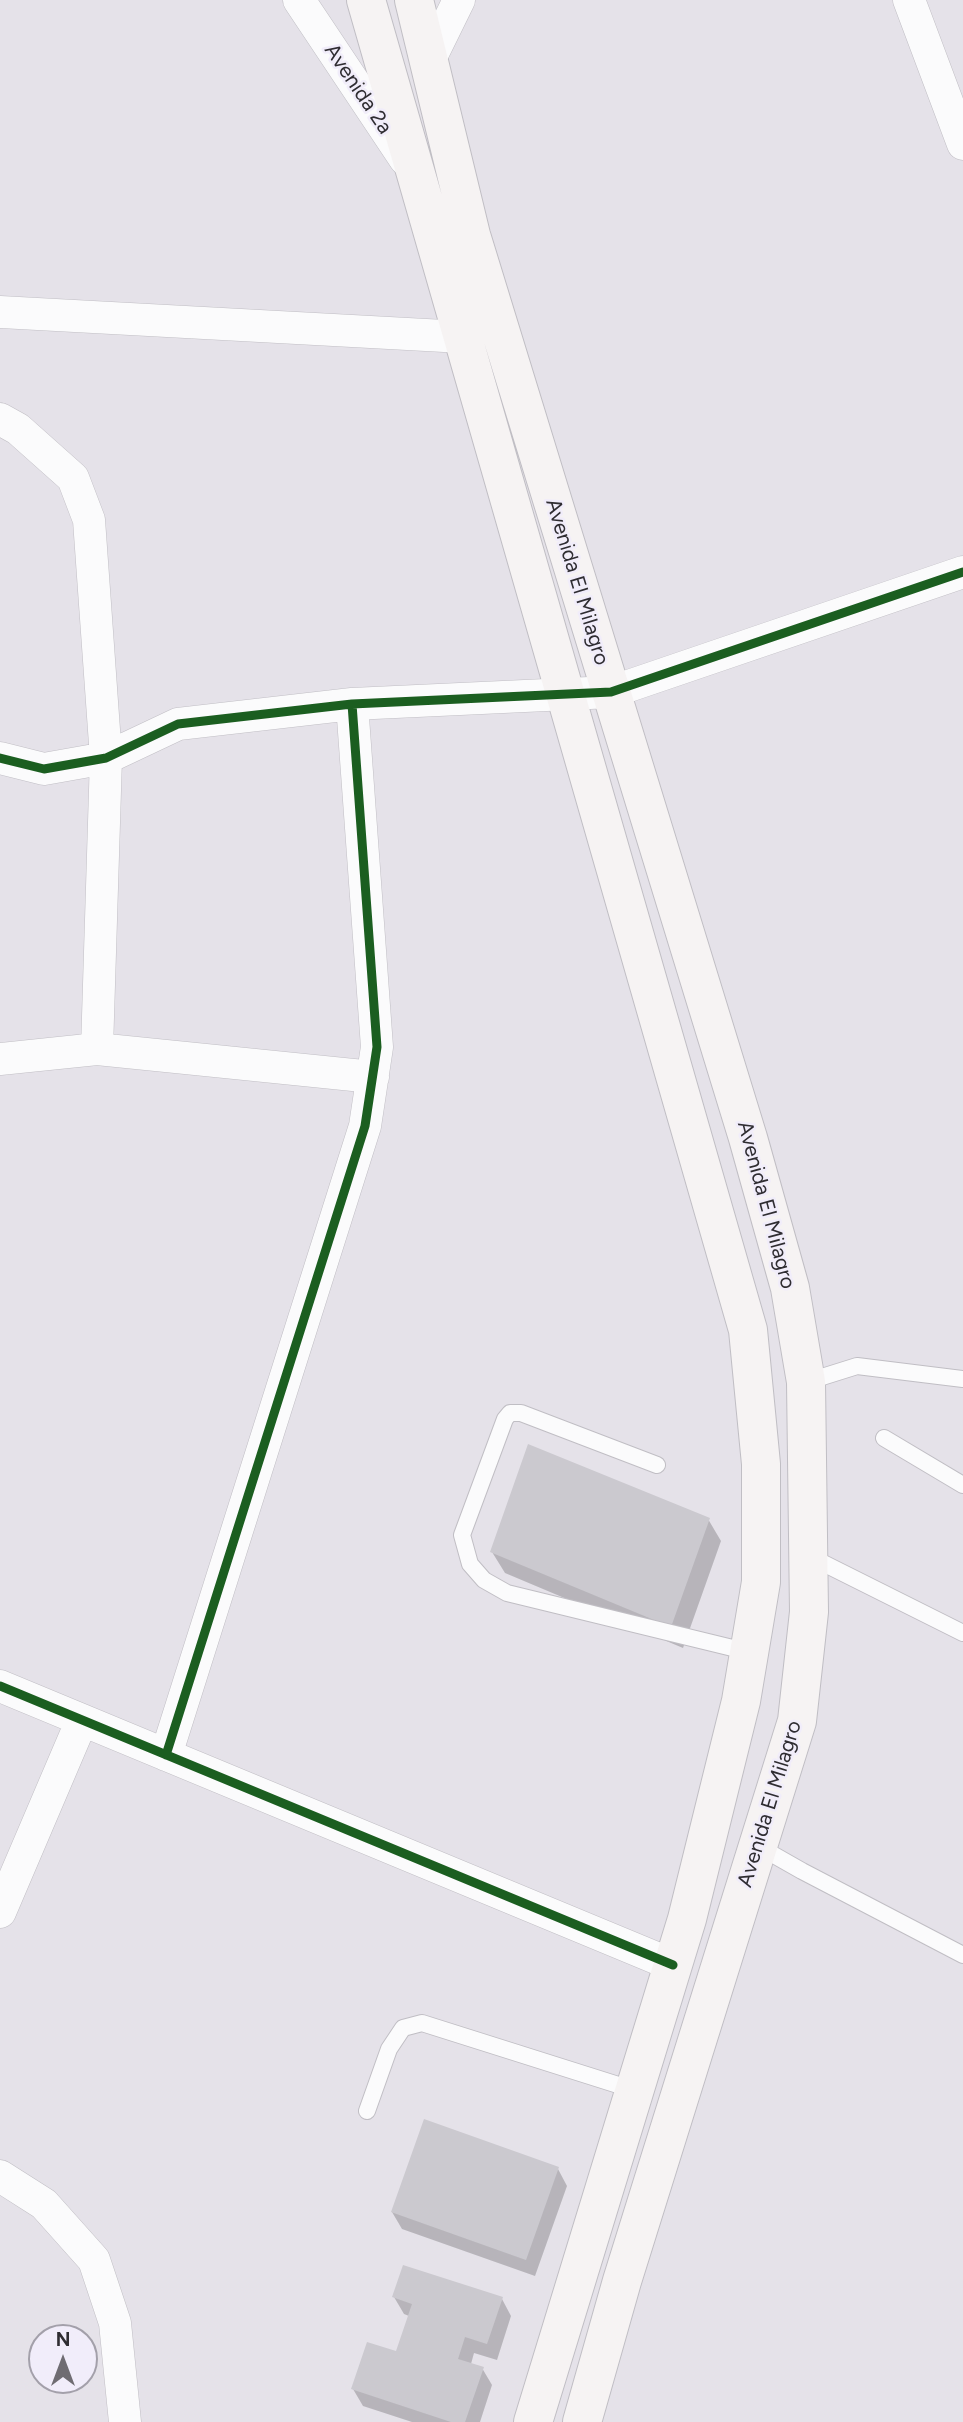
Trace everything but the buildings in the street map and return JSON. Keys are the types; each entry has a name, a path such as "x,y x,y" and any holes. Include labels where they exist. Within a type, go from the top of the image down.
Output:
{"main road":[{"name":"Avenida El Milagro","path":"366,0 748,1330 761,1464 761,1582 741,1701 690,1907 533,2422"},
{"name":"Avenida El Milagro","path":"414,0 471,235 748,1138 790,1288 806,1382 809,1612 797,1721 622,2281 582,2422"}],"street":[{"name":"Avenida 2a","path":"299,0 418,179"},
{"path":"429,61 460,0"},
{"path":"909,0 963,145"},
{"path":"0,312 463,337"},
{"path":"0,419 18,429 73,478 89,520 106,758 97,1049"},
{"path":"0,758 44,769 106,758 178,724 352,704 611,692 963,572"},
{"path":"166,1755 365,1126 377,1047 352,704"},
{"path":"0,1059 97,1049 373,1077"},
{"path":"0,1686 673,1965"},
{"path":"0,1912 82,1720"},
{"path":"0,2176 44,2204 94,2260 115,2323 125,2422"}],"lane":[{"path":"806,1382 858,1366 963,1379"},
{"path":"657,1465 521,1413 510,1413 505,1419 462,1535 470,1564 484,1580 507,1593 749,1652"},
{"path":"884,1438 963,1485"},
{"path":"809,1556 963,1633"},
{"path":"758,1846 963,1955"},
{"path":"367,2111 389,2049 403,2028 422,2023 634,2090"}],"cycle path":[{"path":"0,758 44,769 106,758 178,724 352,704 611,692 963,572"},
{"path":"166,1755 365,1126 377,1047 352,704"},
{"path":"0,1686 673,1965"}]}
